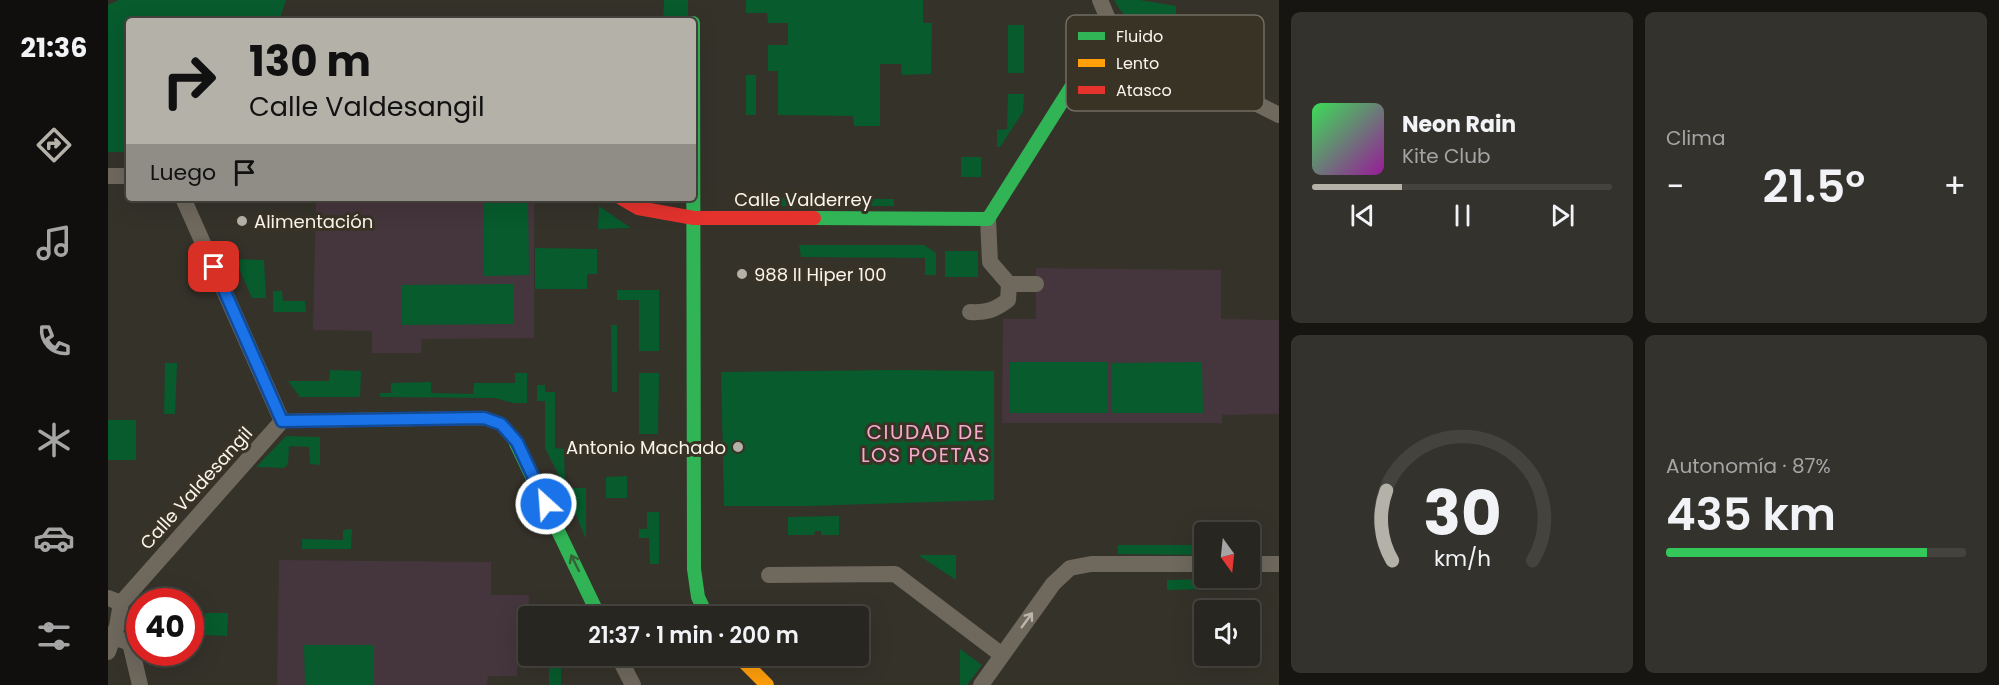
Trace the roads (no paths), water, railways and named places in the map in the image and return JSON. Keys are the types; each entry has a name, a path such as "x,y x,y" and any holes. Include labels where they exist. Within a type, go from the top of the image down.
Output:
{"street":[{"path":"1100,0 1106,15"},
{"path":"977,313 997,309 1008,300 1009,285 990,262 988,219 1066,95"},
{"path":"1264,107 1279,115"},
{"path":"108,176 126,176"},
{"path":"184,201 282,421 484,418 501,424 517,442 594,606"},
{"name":"Calle Valderrey","path":"626,201 638,208 694,218 988,219"},
{"path":"694,201 694,569 698,597 702,606"},
{"path":"1009,285 1036,284"},
{"name":"Calle Valdesangil","path":"114,600 282,421"},
{"path":"981,685 1053,584 1070,568 1091,564 1194,564"},
{"path":"1260,564 1279,564"},
{"path":"769,575 896,574 1002,655"},
{"path":"114,600 111,645 130,643 140,685"},
{"path":"623,666 633,685"},
{"path":"748,666 767,685"}],"place":[{"name":"Alimentación","path":"242,221"},
{"name":"988 II Hiper 100","path":"742,274"},
{"name":"Antonio Machado","path":"738,447"}],"district":[{"name":"CIUDAD DE LOS POETAS","path":"926,444"}]}
